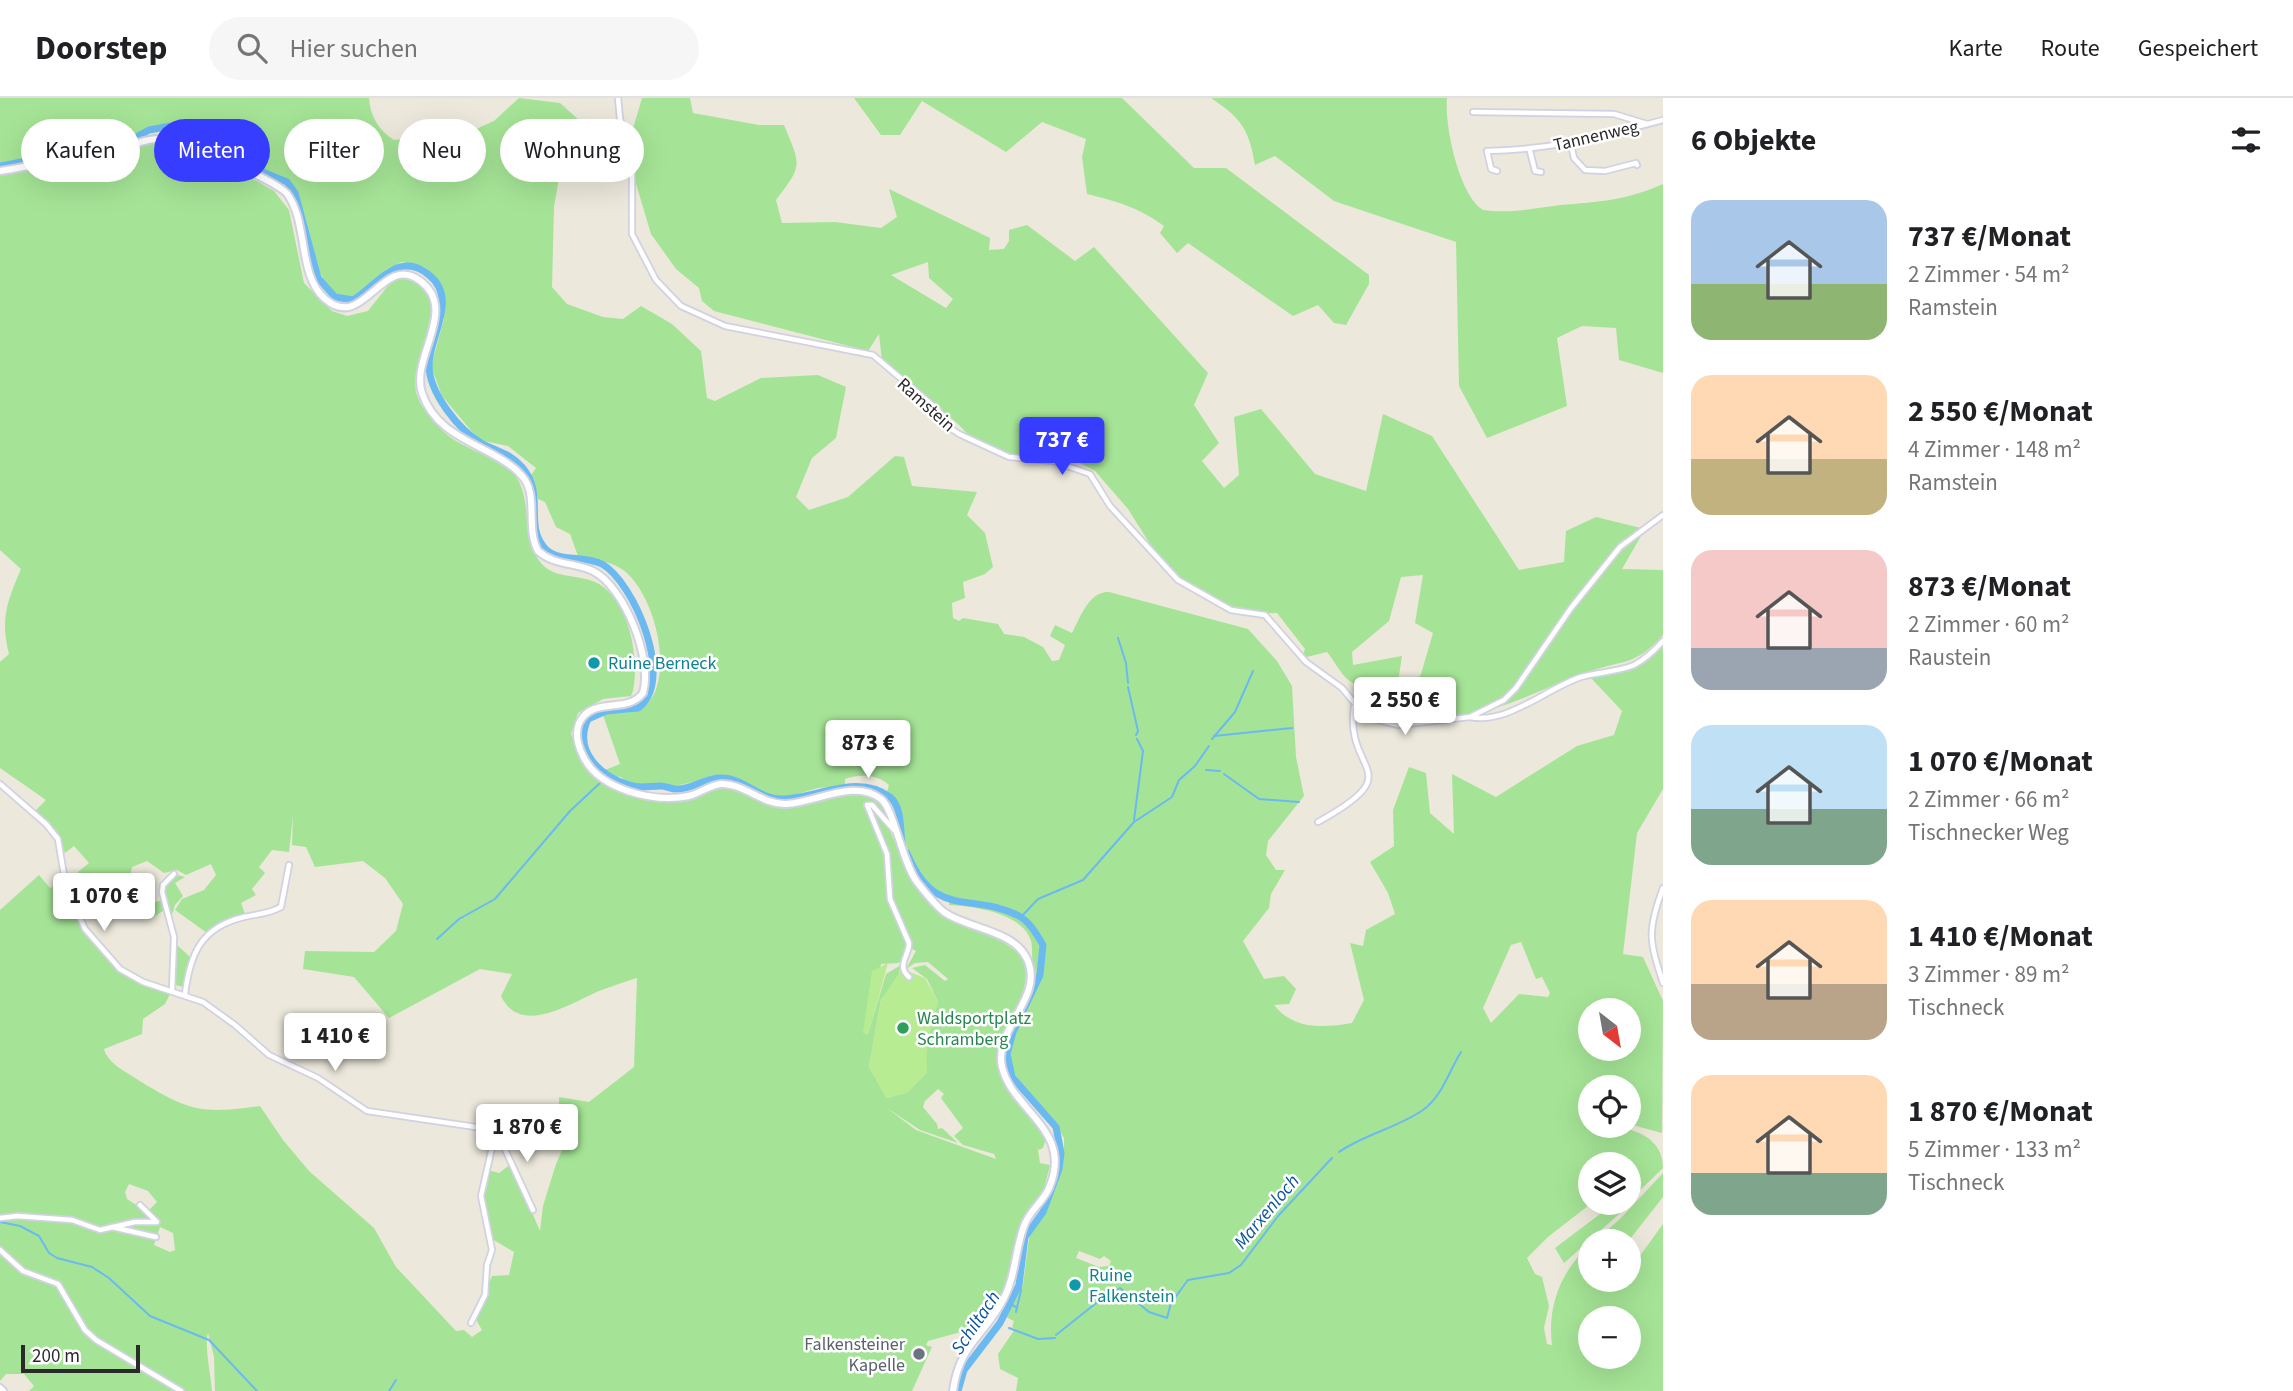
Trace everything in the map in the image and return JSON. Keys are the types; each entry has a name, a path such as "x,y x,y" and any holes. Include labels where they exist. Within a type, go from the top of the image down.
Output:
{"main road":[{"path":"0,171 49,163 90,161 149,140 177,142 268,180 285,190 293,204 317,290 329,302 347,307 360,304 383,281 396,274 412,274 419,279 430,290 436,312 421,370 421,387 429,407 456,435 522,475 530,494 529,524 538,551 557,564 580,567 600,575 615,592 637,634 643,657 643,693 633,702 597,707 583,717 577,733 586,762 611,784 654,795 691,795 724,784 780,804 832,793 864,793 883,800 916,880 943,911 1013,943 1026,956 1030,965 1026,998 1002,1044 1002,1063 1011,1085 1049,1135 1054,1154 1053,1173 1049,1190 1025,1222 1012,1282 1004,1299 965,1349 957,1367 953,1391"}],"street":[{"name":"Ramstein","path":"618,98 620,119 632,153 632,234 656,280 681,306 725,326 865,351 938,410 950,428 959,434 1009,457 1053,461 1085,470 1110,506 1178,580 1231,610 1265,615 1306,662 1342,688 1366,718"},
{"path":"1473,112 1614,114 1648,124"},
{"name":"Tannenweg","path":"1497,171 1490,169 1487,151 1571,145 1663,120"},
{"path":"1571,145 1574,158 1585,170 1605,171 1636,163 1637,165"},
{"path":"1530,150 1535,171 1541,172"},
{"path":"1470,717 1504,700 1516,688 1571,608 1620,547 1663,515"},
{"path":"1355,723 1366,718 1398,725 1470,717 1479,719 1518,708 1560,685 1632,666 1648,657 1663,641"},
{"path":"1318,822 1360,795 1370,781 1369,771 1358,747 1354,706"},
{"path":"0,784 46,824 58,839 66,887 85,929 97,945 131,976 185,994 221,1014 276,1059 318,1078 367,1111 496,1130"},
{"path":"894,830 872,805 867,805 887,853 890,899 909,943 903,963 904,973 909,977"},
{"path":"185,994 190,962 208,933 230,920 272,912 281,906 289,865"},
{"path":"172,990 174,937 162,892 163,885 174,874"},
{"path":"1663,887 1655,911 1650,943 1663,983"},
{"path":"496,1130 533,1210"},
{"path":"471,1323 485,1295 487,1265 492,1250 481,1196 496,1130"},
{"path":"0,1218 17,1216 72,1220 92,1229 135,1222 157,1222 140,1205"},
{"path":"111,1227 156,1237"},
{"path":"0,1250 23,1271 58,1284 85,1330 96,1340 180,1391"}],"green space":[{"path":"0,98 369,98 374,119 284,119 284,179 270,173 270,119 154,119 154,127 140,132 140,119 21,119 21,160 0,164"},
{"path":"519,98 560,103 578,119 500,119 500,182 558,182 554,207 552,287 567,304 603,317 623,319 641,306 672,324 701,351 707,398 715,401 761,378 818,375 846,387 836,438 812,458 796,497 809,510 848,497 895,456 904,457 912,486 977,492 967,515 985,533 993,567 985,574 963,582 965,598 952,603 953,618 959,621 963,618 998,624 1004,634 1024,637 1043,647 1052,661 1059,660 1065,645 1050,636 1055,625 1072,633 1091,601 1102,593 1109,592 1248,629 1277,661 1292,686 1296,757 1304,796 1268,841 1266,855 1276,870 1285,870 1271,894 1269,908 1243,941 1264,979 1284,976 1296,989 1289,1004 1274,1005 1300,1023 1330,1026 1352,1023 1364,1000 1350,943 1363,946 1366,930 1395,914 1388,893 1370,862 1394,846 1393,810 1409,767 1426,773 1430,813 1454,834 1452,774 1496,797 1577,746 1614,735 1622,711 1591,678 1639,664 1663,646 1663,789 1637,833 1623,954 1643,957 1663,1001 1662,1133 1641,1127 1641,1075 1578,1075 1578,1138 1641,1138 1641,1134 1656,1145 1663,1168 1641,1189 1641,1152 1578,1152 1578,1214 1527,1258 1535,1274 1542,1277 1549,1306 1544,1328 1547,1344 1552,1345 1554,1303 1564,1277 1578,1258 1578,1292 1641,1292 1641,1254 1663,1224 1663,1391 1016,1391 1018,1378 1000,1369 998,1354 1015,1329 1012,1327 1014,1321 1006,1317 1023,1285 1030,1231 1048,1207 1064,1156 1064,1138 1057,1126 1012,1071 1010,1048 1036,981 1032,980 1032,944 1026,931 996,913 949,905 949,898 931,885 917,868 903,837 897,803 887,792 889,785 879,779 868,776 851,777 845,779 845,786 818,788 783,798 762,793 725,775 675,786 629,784 621,777 609,775 605,770 620,764 603,715 641,709 655,693 659,675 657,634 643,594 620,568 578,556 570,534 556,527 545,502 538,499 531,475 536,468 508,446 479,440 442,396 431,366 444,319 443,295 439,282 426,268 402,262 387,269 352,299 337,295 326,284 318,269 295,194 288,182 384,182 384,132 394,140 398,140 398,182 486,182 486,125 494,121","holes":["1521,942 1536,979 1542,977 1550,993 1548,997 1519,994 1491,1023 1483,1008 1511,945","1079,1251 1100,1259 1104,1256 1111,1261 1109,1266 1099,1267 1076,1258"]},
{"path":"642,98 690,98 693,113 759,125 784,125 794,149 796,165 791,179 776,200 782,223 835,222 881,228 897,217 889,189 990,238 989,250 1004,249 1009,241 1009,230 1027,225 1075,261 1094,247 1208,373 1194,405 1219,443 1202,461 1224,488 1239,475 1234,417 1261,409 1315,474 1366,491 1383,414 1432,436 1519,570 1564,562 1566,531 1596,517 1645,529 1622,569 1663,570 1663,635 1644,652 1628,661 1588,672 1510,703 1478,712 1462,715 1435,713 1384,698 1346,678 1327,652 1307,657 1303,654 1305,649 1277,613 1236,614 1167,571 1128,509 1095,471 1078,462 1009,457 981,448 958,424 882,361 879,334 868,351 714,311 702,301 699,288 676,269 651,234 635,182 644,182 644,119 636,119","holes":["928,262 929,278 953,299 946,308 891,275","1423,575 1415,623 1433,633 1421,674 1412,688 1398,682 1402,656 1353,665 1352,652 1389,621 1401,577"]},
{"path":"854,98 1122,98 1194,168 1226,168 1369,275 1369,284 1346,325 1334,323 1318,305 1293,316 1188,243 1177,253 1160,233 1164,226 1146,214 1087,194 1082,157 1086,139 1042,122 1006,152 922,101 900,135 881,135"},
{"path":"1211,98 1447,98 1448,124 1460,175 1474,202 1483,210 1512,211 1600,201 1638,194 1663,184 1663,373 1619,360 1616,328 1582,326 1557,338 1567,406 1487,438 1459,386 1456,242 1334,201 1275,156 1255,165 1250,142 1237,118"},
{"path":"154,141 154,182 258,182 274,191 289,210 304,283 332,311 347,316 368,311 394,278 416,280 427,289 431,302 430,320 416,377 416,392 423,408 451,438 504,466 517,478 525,499 531,543 541,563 552,572 595,582 607,590 624,614 635,662 631,696 603,699 578,713 571,734 593,770 612,787 653,798 722,788 782,807 846,796 860,795 873,799 884,809 892,826 887,825 916,886 933,905 952,920 1002,941 1024,957 1027,968 1024,989 999,1052 1003,1075 1009,1086 1047,1136 1043,1148 1038,1150 1040,1163 1050,1165 1043,1193 1022,1222 1003,1297 967,1344 961,1332 928,1341 926,1345 932,1347 912,1391 215,1391 214,1357 208,1333 207,1353 212,1391 183,1391 99,1341 88,1332 61,1285 21,1268 0,1249 0,910 39,875 50,888 64,881 91,938 114,964 129,975 171,992 165,1004 143,1019 142,1034 104,1049 112,1062 168,1097 194,1107 222,1110 260,1106 283,1140 309,1171 374,1228 396,1267 456,1331 464,1330 472,1337 482,1330 475,1318 492,1276 509,1275 514,1252 492,1239 482,1195 488,1170 499,1173 511,1164 540,1231 543,1206 556,1164 574,1123 570,1113 559,1106 559,1097 589,1102 634,1067 637,978 599,991 561,1009 533,1016 520,1014 510,1008 501,996 512,974 480,969 389,1018 354,977 303,969 305,951 374,952 396,931 403,904 385,878 363,861 315,867 306,847 292,845 293,816 289,852 272,850 259,867 265,873 252,889 256,895 241,903 245,914 241,917 207,933 175,910 182,899 204,890 216,875 211,864 186,875 177,870 164,873 147,861 132,867 129,883 150,883 155,902 163,900 166,909 149,920 138,904 100,899 83,920 75,903 89,893 78,872 89,863 74,846 65,853 54,829 35,811 46,800 0,768 0,662 9,654 5,631 6,611 21,569 0,550 0,173 21,170 21,182 140,182 140,147","holes":["908,947 916,951 906,969 915,963 928,962 948,979 945,981 925,965 912,968 927,979 938,1002 930,1022 925,1060 919,1079 912,1087 887,1098 869,1067 881,1000 898,977 901,965 886,974 868,1034 881,964 899,963","938,1089 944,1094 941,1098 963,1128 954,1136 963,1145 994,1154 996,1159 916,1130 887,1108 920,1130 958,1143 942,1128 938,1129 923,1107 925,1101","129,1184 148,1191 157,1202 147,1212 127,1199 125,1192","160,1227 173,1233 175,1250 170,1252 154,1245"]},
{"path":"177,875 185,877 175,883 183,896 175,905 171,918 163,888"},
{"path":"176,944 191,958 184,987 175,985"},
{"path":"888,963 868,1035 863,1033 872,971"},
{"name":"Waldsportplatz Schramberg","path":"902,969 925,978 938,1002 928,1045 927,1073 907,1093 886,1098 869,1067 881,1000"},
{"path":"1663,1173 1663,1197 1638,1229 1609,1229 1624,1215 1641,1215 1641,1197"},
{"path":"1599,1215 1618,1215 1602,1229 1580,1229"},
{"path":"1578,1231 1578,1251 1564,1263 1555,1248"},
{"path":"0,1251 19,1269 59,1287 86,1334 94,1342 179,1391 29,1391 34,1386 24,1374 6,1374 0,1381"}],"waterway":[{"name":"Schiltach","path":"0,166 58,155 94,155 113,150 149,130 171,126 189,142 287,182 295,193 318,278 335,297 353,300 388,272 398,268 418,268 429,275 442,295 440,318 429,365 430,376 440,399 472,437 508,455 522,467 532,488 535,528 548,552 602,564 626,590 646,633 652,655 653,677 649,695 638,708 606,711 588,719 584,742 592,761 618,781 637,787 682,789 710,779 722,778 737,781 765,796 781,799 850,787 877,790 890,797 897,806 902,842"},
{"path":"1118,638 1126,663 1128,683"},
{"path":"1212,739 1235,712 1253,671"},
{"path":"1128,687 1138,731 1136,735"},
{"path":"1214,736 1292,728"},
{"path":"1134,820 1143,751 1137,739"},
{"path":"1021,917 1038,899 1083,880 1134,822 1172,797 1179,780 1195,766 1209,746"},
{"path":"1206,770 1220,771"},
{"path":"1224,774 1259,799 1299,802"},
{"path":"437,939 459,919 495,899 570,811 600,783"},
{"name":"Schiltach","path":"907,853 918,874 930,888 956,901 1002,909 1019,916 1030,925 1043,945 1040,975 1013,1032 1007,1054 1012,1077 1056,1127 1061,1153 1059,1169 1043,1212 1025,1237 1019,1285 1000,1323 964,1370 958,1391"},
{"name":"Marxenloch","path":"1339,1152 1423,1110 1441,1090 1461,1052"},
{"name":"Marxenloch","path":"1056,1335 1100,1300 1120,1288 1149,1312 1167,1318 1171,1303 1188,1280 1229,1273 1241,1265 1278,1216 1332,1158"},
{"path":"0,1222 20,1226 39,1236 49,1253 57,1258 92,1267 109,1278 150,1316 209,1340 257,1391"},
{"path":"1016,1312 1021,1290 1019,1284"},
{"name":"Schiltach","path":"1010,1304 1016,1307"},
{"name":"Marxenloch","path":"1009,1328 1038,1339 1055,1338"},
{"path":"389,1391 396,1380"}],"place":[{"name":"Ruine Berneck","path":"594,663"},
{"name":"Waldsportplatz Schramberg","path":"903,1028"},
{"name":"Ruine Falkenstein","path":"1075,1285"},
{"name":"Falkensteiner Kapelle","path":"919,1354"}]}
